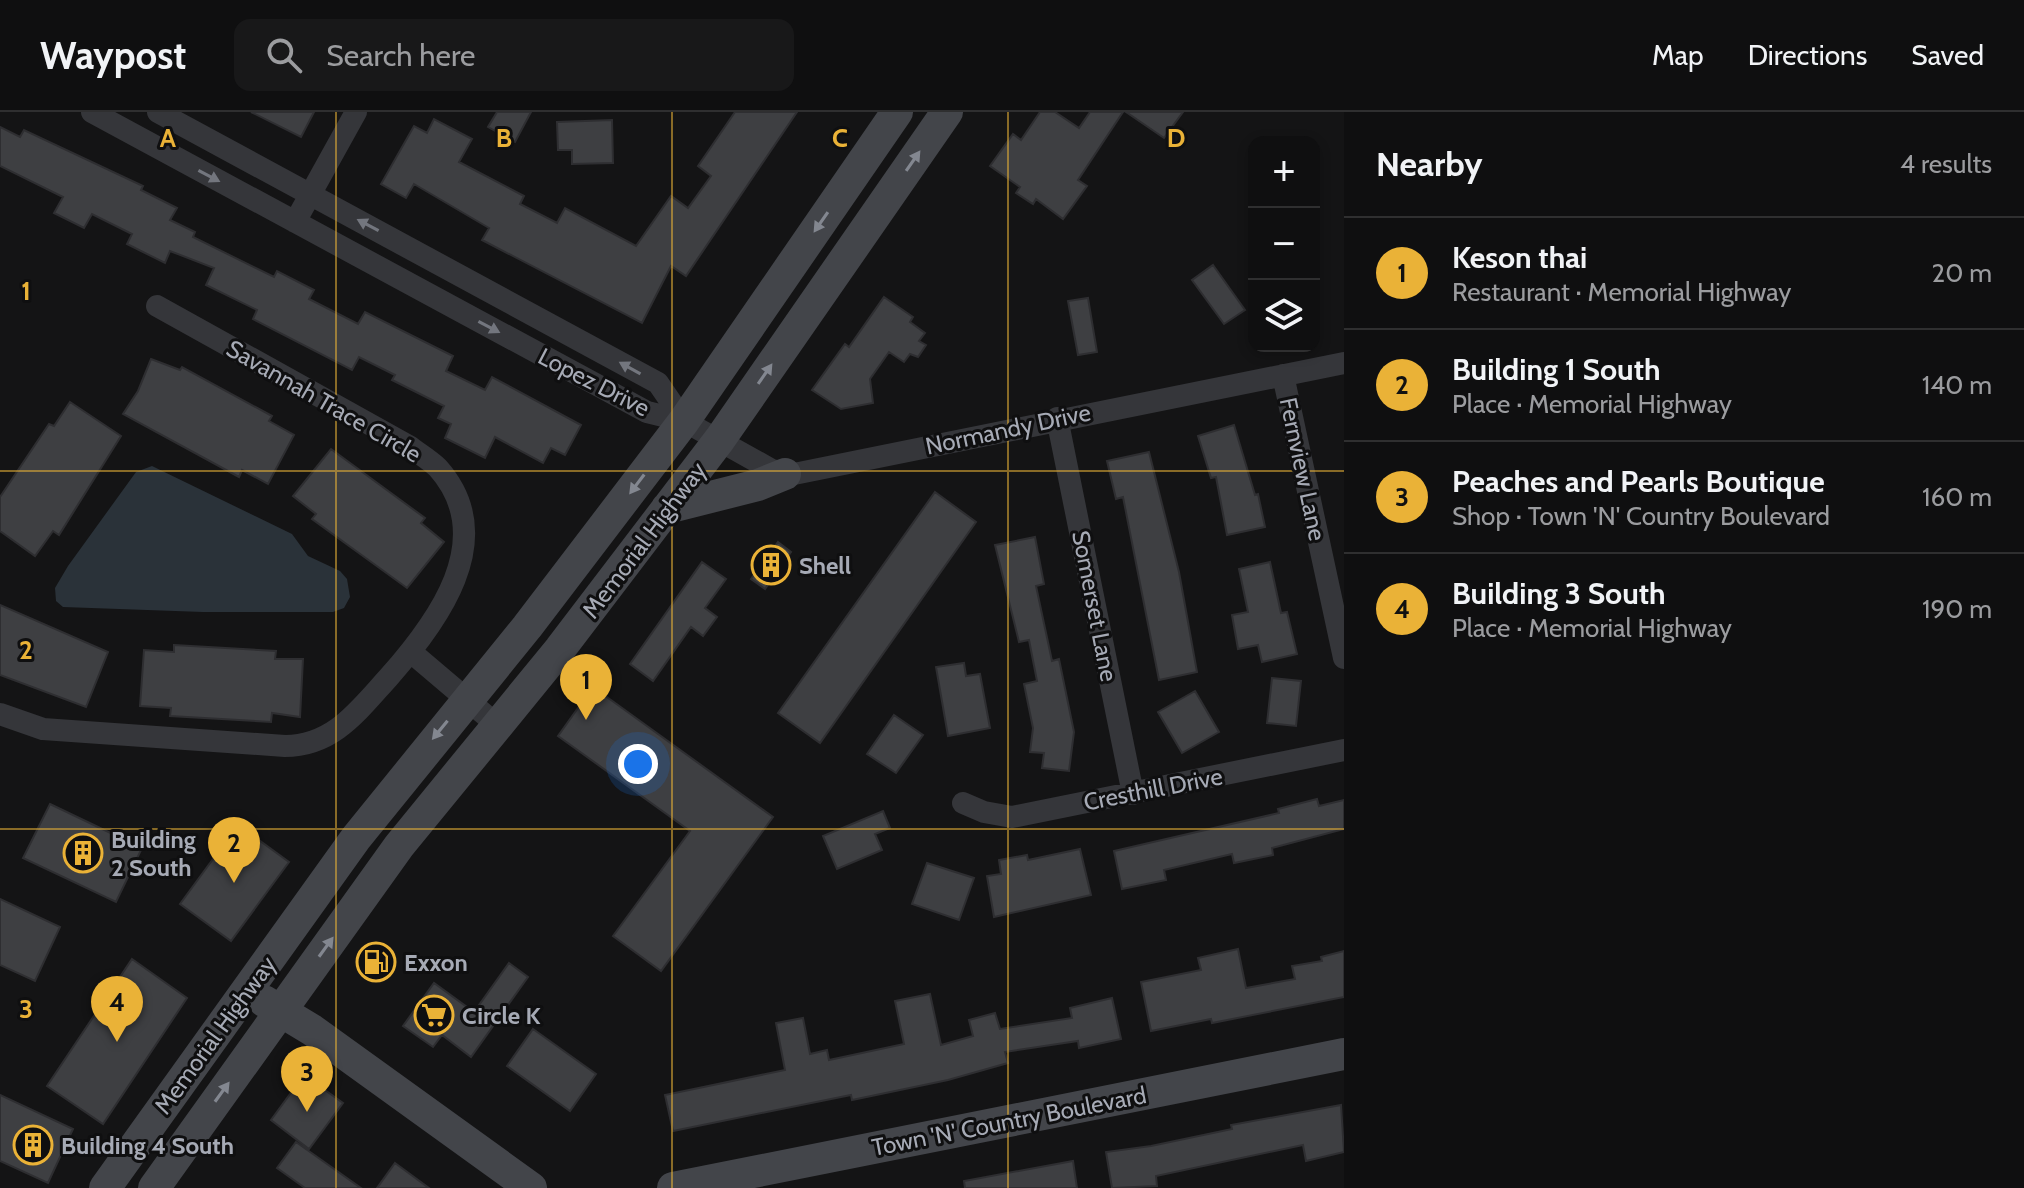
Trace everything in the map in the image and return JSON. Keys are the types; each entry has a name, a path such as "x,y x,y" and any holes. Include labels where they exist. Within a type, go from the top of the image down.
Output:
{"main road":[{"name":"Memorial Highway","path":"105,1188 363,828 535,617 684,421 897,112"},
{"name":"Memorial Highway","path":"154,1188 399,846 579,625 720,439 947,112"},
{"path":"667,508 758,485 785,474"},
{"path":"247,991 280,1010 531,1188"},
{"name":"Town 'N' Country Boulevard","path":"673,1188 712,1184 1344,1054"}],"street":[{"name":"Lopez Drive","path":"92,112 647,412 684,421"},
{"name":"Lopez Drive","path":"158,112 658,383 684,421"},
{"path":"295,222 356,112"},
{"name":"Savannah Trace Circle","path":"0,714 43,729 303,745 324,739 345,725 411,652 447,603 460,571 463,530 456,499 438,469 409,446 157,306"},
{"name":"Normandy Drive","path":"785,474 1344,363"},
{"name":"Fernview Lane","path":"1283,375 1344,658"},
{"name":"Somerset Lane","path":"1057,418 1133,794"},
{"path":"684,421 785,474"},
{"path":"411,652 497,725"},
{"name":"Cresthill Drive","path":"963,803 984,812 1012,817 1344,750"}],"shaded area":[{"path":"152,466 292,534 308,556 340,571 347,579 350,597 344,608 333,612 203,612 63,607 56,601 55,588 68,566 136,472"}],"building":[{"path":"251,112 314,112 301,137"},
{"path":"497,112 531,112 515,142 488,127"},
{"path":"735,112 797,112 686,276 671,266 642,323 482,240 489,228 414,184 406,198 381,184 414,126 427,133 434,119 472,139 459,162 524,196 520,204 557,223 565,208 636,246 671,196 688,208 711,176 698,166"},
{"path":"1040,112 1055,112 1079,128 1090,112 1123,112 1078,180 1087,186 1063,219 1036,199 1033,204 1016,193 1020,187 990,166 1013,134 1021,140"},
{"path":"1126,112 1183,112 1164,138"},
{"path":"612,120 613,163 572,164 572,150 558,150 557,122"},
{"path":"0,127 20,137 24,130 143,186 141,190 177,208 170,220 195,232 193,237 274,277 277,271 314,290 309,299 358,324 365,312 453,356 446,371 485,390 492,377 581,425 565,455 551,448 543,463 495,437 485,458 445,438 451,424 438,418 444,406 392,380 395,375 359,357 352,370 253,319 257,310 206,285 214,268 170,251 165,263 127,244 132,234 92,214 84,228 54,213 63,197 0,166"},
{"path":"1213,265 1245,310 1224,324 1192,280"},
{"path":"884,297 913,317 910,322 925,333 919,341 926,345 918,357 910,354 904,362 889,352 870,379 873,403 841,409 812,390 845,344 849,347"},
{"path":"1088,298 1097,352 1078,355 1068,301"},
{"path":"151,359 180,370 182,367 272,416 269,421 294,435 268,484 242,470 239,477 123,414 138,391"},
{"path":"70,402 121,436 59,535 53,531 35,556 0,531 0,497 49,424 54,426"},
{"path":"1234,425 1255,495 1258,494 1265,527 1227,535 1216,477 1211,478 1198,436"},
{"path":"331,449 425,518 421,523 444,542 407,588 312,519 316,514 293,496"},
{"path":"1149,452 1179,572 1197,672 1159,680 1123,497 1116,499 1107,461"},
{"path":"935,492 976,522 820,743 778,713"},
{"path":"1035,537 1044,584 1036,586 1052,661 1059,659 1074,732 1069,771 1042,768 1044,753 1030,752 1033,728 1024,684 1037,681 1029,640 1019,642 995,545"},
{"name":"Shell","path":"778,542 791,552 765,589 751,579"},
{"path":"702,562 726,579 705,608 717,617 703,636 691,627 653,681 630,664"},
{"path":"1270,562 1281,613 1287,612 1297,654 1262,662 1258,645 1238,649 1232,615 1248,612 1239,569"},
{"path":"0,605 108,652 86,707 0,675"},
{"path":"174,645 276,651 275,659 303,659 300,717 272,713 271,722 170,716 171,708 140,706 144,650 174,652"},
{"path":"964,663 966,676 980,674 990,728 948,736 936,667"},
{"path":"1272,678 1301,681 1296,726 1267,723"},
{"path":"593,687 773,817 661,971 613,936 690,831 558,736"},
{"path":"1195,691 1219,732 1182,753 1158,712"},
{"path":"894,715 923,735 896,773 867,754"},
{"path":"1317,799 1319,806 1344,800 1344,829 1272,848 1273,855 1234,863 1232,854 1164,870 1166,880 1122,889 1114,851 1279,813 1278,809"},
{"name":"Building 2 South","path":"50,804 142,848 116,902 23,858"},
{"path":"883,811 890,828 875,834 882,850 837,869 823,836"},
{"path":"238,825 289,862 231,941 180,904"},
{"path":"1080,849 1091,895 994,917 987,876 1001,874 999,860 1027,855 1028,860"},
{"path":"927,863 974,878 959,920 912,904"},
{"path":"0,899 60,927 35,981 0,965"},
{"name":"Exxon","path":"374,945 392,959 378,979 359,965"},
{"path":"1238,949 1246,988 1295,979 1292,966 1322,961 1321,957 1344,951 1344,997 1212,1023 1211,1019 1151,1031 1141,982 1201,970 1198,958"},
{"path":"132,959 187,998 103,1124 47,1086"},
{"path":"509,963 528,977 471,1057 442,1035 433,1047 403,1026 434,983 474,1012"},
{"path":"930,994 941,1045 973,1036 969,1020 995,1013 1000,1029 1072,1018 1070,1008 1112,998 1121,1039 1079,1048 1078,1041 1005,1052 1008,1063 948,1080 852,1100 851,1095 673,1131 665,1095 785,1070 776,1023 803,1018 810,1054 827,1050 829,1060 904,1044 895,1001"},
{"path":"533,1029 596,1074 570,1111 507,1066"},
{"path":"304,1075 343,1103 309,1149 271,1120"},
{"name":"Building 4 South","path":"0,1095 73,1129 48,1183 0,1161"},
{"path":"1341,1105 1344,1152 1306,1161 1303,1145 1156,1176 1157,1186 1112,1188 1106,1152 1151,1146 1232,1129 1231,1125"},
{"path":"296,1142 361,1188 305,1188 277,1168"},
{"path":"1073,1161 1077,1188 965,1188 964,1181"},
{"path":"395,1163 429,1188 377,1188"}],"place":[{"name":"Shell","path":"771,565"},
{"name":"Keson thai","path":"586,720"},
{"name":"Building 2 South","path":"83,853"},
{"name":"Building 1 South","path":"234,883"},
{"name":"Exxon","path":"376,962"},
{"name":"Circle K","path":"434,1015"},
{"name":"Building 3 South","path":"117,1042"},
{"name":"Peaches and Pearls Boutique","path":"307,1112"},
{"name":"Building 4 South","path":"33,1145"}]}
